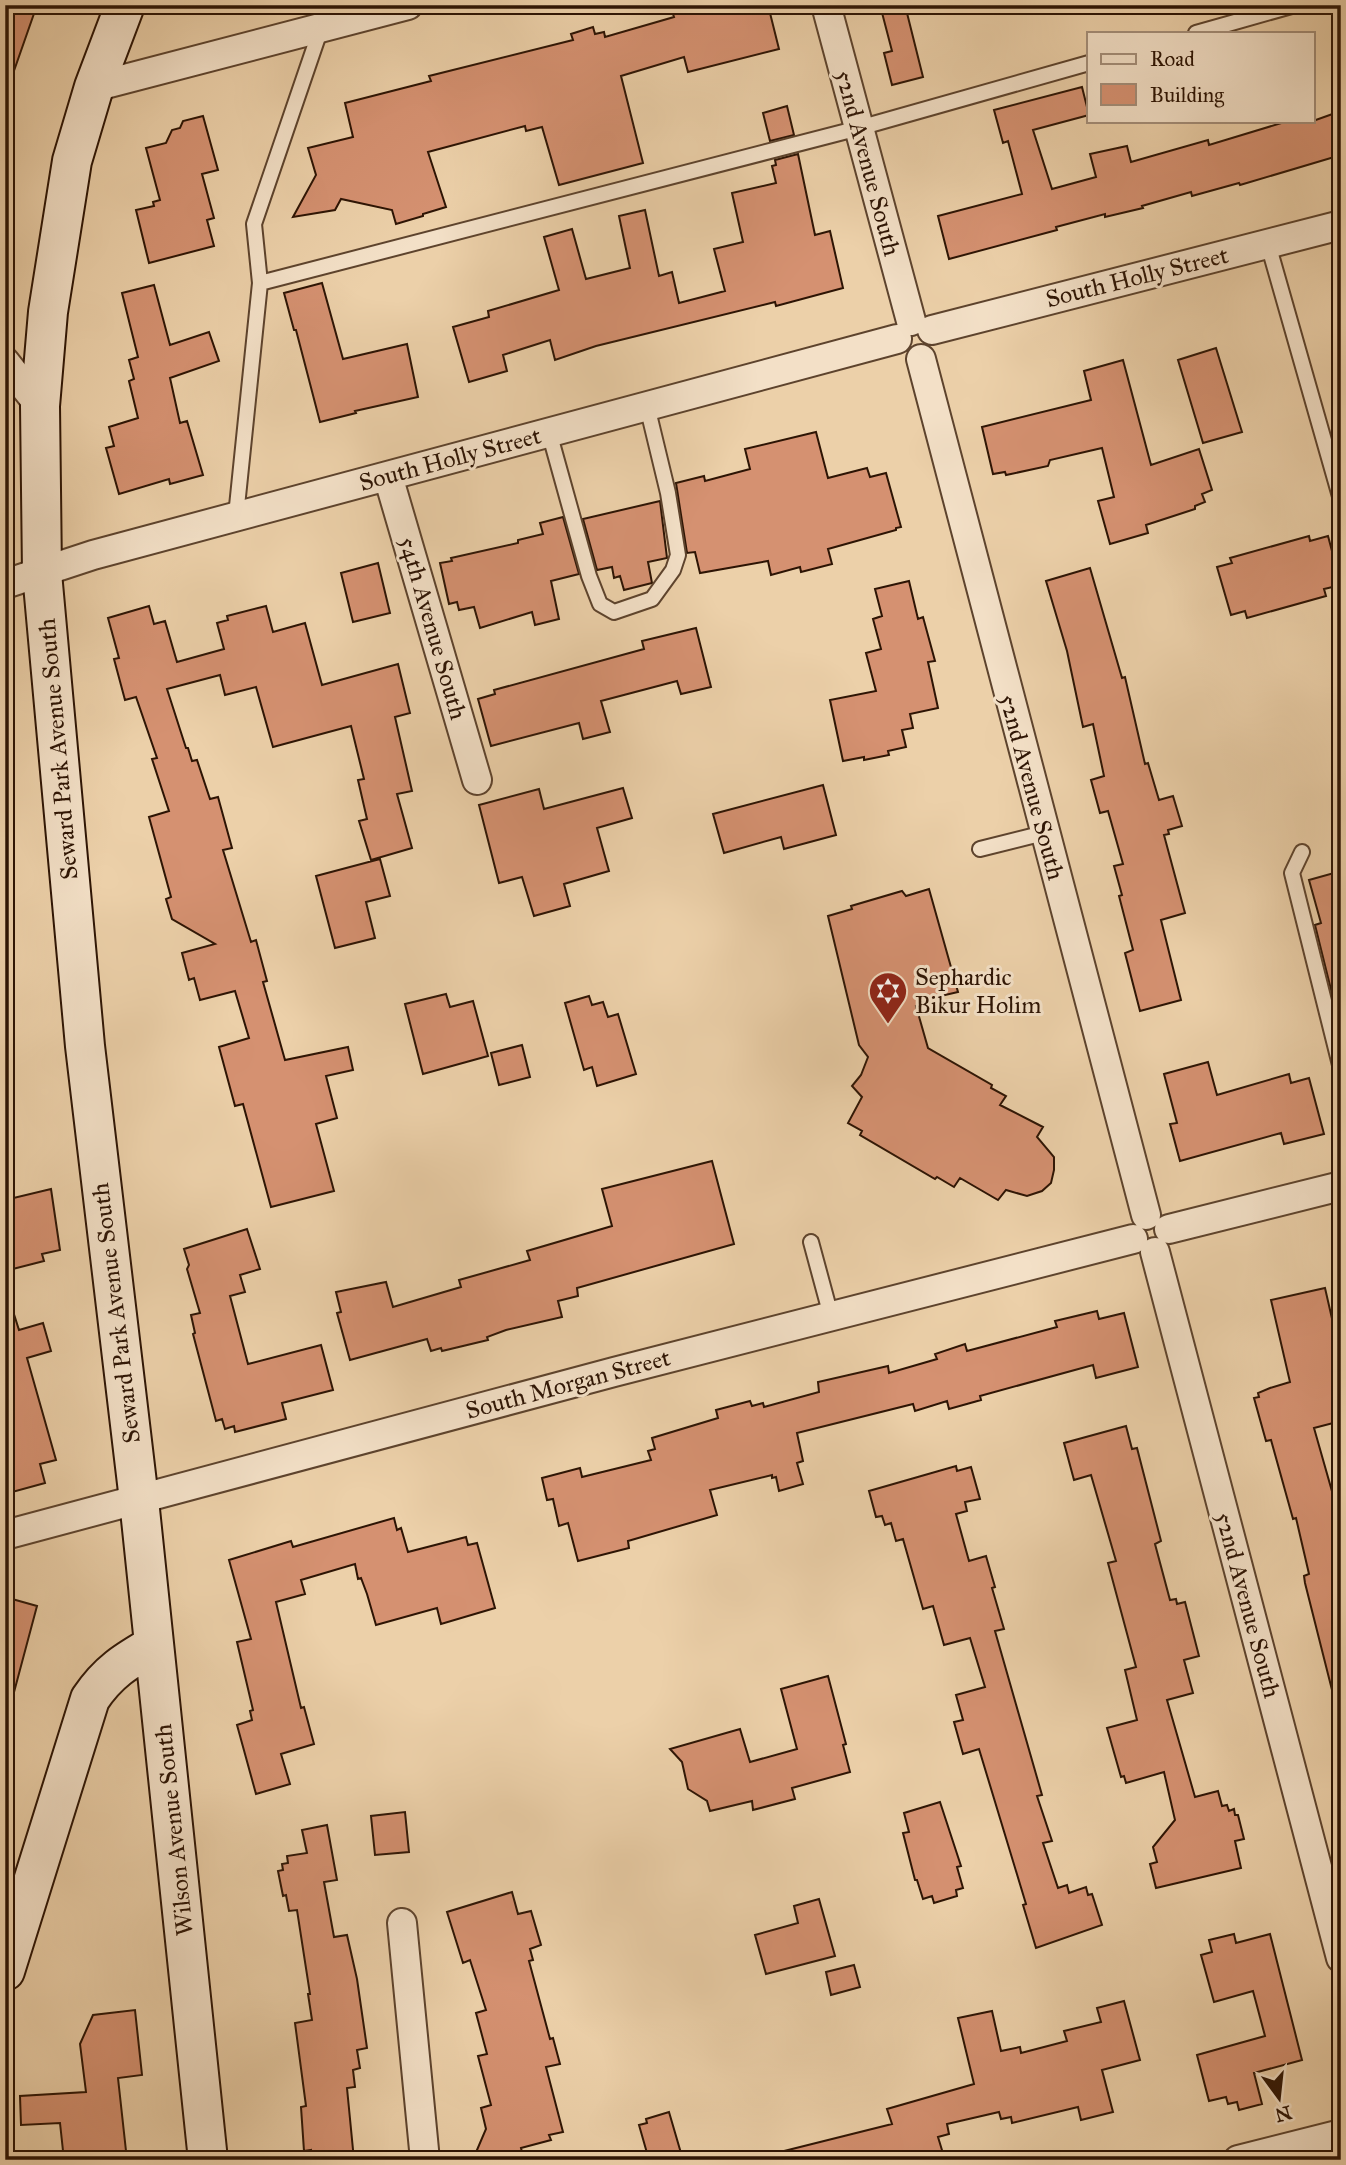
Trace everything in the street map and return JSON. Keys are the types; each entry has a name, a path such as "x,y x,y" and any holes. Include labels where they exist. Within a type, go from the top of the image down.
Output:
{"main road":[{"name":"Seward Park Avenue South","path":"125,5 94,86 72,161 48,312 40,407 42,573 85,1046 139,1500"},
{"name":"Wilson Avenue South","path":"139,1500 208,2160"},
{"path":"5,1971 90,1699 100,1683 120,1664 154,1645"}],"street":[{"path":"94,86 328,17 408,5"},
{"name":"52nd Avenue South","path":"826,5 913,330 935,342 933,349 921,359 1341,1958"},
{"name":"South Holly Street","path":"5,584 93,555 648,406 913,330 1341,225"},
{"path":"5,362 40,407"},
{"name":"54th Avenue South","path":"388,475 477,780"},
{"name":"South Morgan Street","path":"5,1535 588,1379 1341,1186"},
{"path":"402,1923 425,2160"},
{"path":"1238,2160 1341,2134"}],"lane":[{"path":"1200,32 1295,5"},
{"path":"236,516 260,283 254,224 328,17"},
{"path":"260,283 859,128 1087,64"},
{"path":"1268,243 1341,500"},
{"path":"549,432 589,576 600,604 614,612 652,599 673,570 678,555 668,494 648,406"},
{"path":"980,849 1044,833"},
{"path":"1302,852 1292,873 1341,1069"},
{"path":"811,1242 831,1316"}],"building":[{"path":"5,5 37,5 9,85 5,85"},
{"path":"694,5 768,5 779,49 688,72 684,57 621,76 643,163 559,185 542,127 526,131 525,126 428,152 446,207 396,224 392,210 341,199 335,210 293,217 316,175 308,148 353,137 345,103 431,81 429,76 573,40 571,34 593,27 595,34 604,32 605,37 674,17 672,11"},
{"path":"880,5 905,5 923,77 892,85 884,53 892,51"},
{"path":"1082,87 1087,116 1033,130 1052,189 1096,177 1090,154 1127,146 1131,162 1208,140 1209,145 1285,122 1314,122 1341,111 1341,155 1240,185 1239,183 1192,196 1191,192 1142,206 1143,208 1105,217 1105,214 1056,227 1057,230 949,259 938,216 1022,194 1008,141 1003,143 994,110"},
{"path":"787,106 794,135 770,141 763,113"},
{"path":"203,116 218,170 202,174 214,218 207,220 214,246 149,263 136,210 154,206 153,202 160,200 146,148 166,143 172,130 180,128 183,121"},
{"path":"798,154 815,235 830,231 843,288 776,306 775,302 596,346 555,360 550,340 503,355 507,371 469,382 453,327 489,317 488,311 559,290 544,237 572,229 586,279 630,268 619,216 645,210 659,276 672,272 679,303 725,291 714,249 743,242 732,193 776,183 772,166 776,165 775,160"},
{"path":"322,283 343,359 407,344 418,397 320,422 284,293"},
{"path":"154,285 170,345 209,332 219,361 170,378 180,423 187,421 203,475 170,484 169,479 119,494 106,448 114,446 109,427 138,418 129,381 134,379 129,360 138,357 122,293"},
{"path":"1216,348 1242,432 1203,443 1178,360"},
{"path":"1123,360 1151,465 1199,449 1212,490 1202,494 1205,502 1195,506 1195,509 1146,525 1148,533 1110,544 1098,501 1114,497 1102,448 1050,460 1048,466 1006,475 1005,472 993,474 982,427 1091,400 1084,371"},
{"path":"816,432 828,478 867,468 870,477 886,473 901,527 828,549 832,564 801,572 800,567 771,575 768,561 700,573 695,552 687,553 676,483 704,476 705,481 750,469 745,449"},
{"path":"660,501 667,558 648,562 652,583 624,590 620,576 614,578 612,567 597,570 583,519"},
{"path":"563,517 579,574 551,581 559,619 535,625 532,612 480,628 474,607 459,610 457,602 449,604 440,563 543,534 540,523"},
{"path":"1309,536 1310,541 1328,536 1341,585 1324,589 1326,596 1247,618 1245,611 1231,615 1217,567 1232,563 1230,558"},
{"path":"378,563 390,613 353,622 341,573"},
{"path":"1090,568 1122,678 1125,677 1145,764 1148,763 1159,800 1173,796 1182,826 1168,830 1169,834 1164,835 1185,913 1161,920 1181,1000 1140,1011 1125,953 1133,950 1114,866 1123,864 1108,811 1100,813 1091,780 1104,776 1093,724 1083,727 1067,651 1046,581"},
{"path":"909,581 918,619 923,617 935,661 928,662 938,708 910,714 913,728 902,730 906,747 888,751 889,755 843,761 830,700 876,691 866,653 881,649 873,619 882,616 875,589"},
{"path":"149,606 154,624 165,621 177,662 224,649 217,623 228,620 227,616 266,606 273,632 305,623 322,685 398,664 410,713 395,717 412,791 397,794 412,848 371,860 359,821 367,819 358,780 364,779 351,726 273,747 256,687 225,695 220,675 167,689 192,761 197,760 210,799 218,797 232,848 223,850 251,942 256,940 267,981 263,982 285,1060 348,1047 353,1070 326,1076 337,1118 316,1124 334,1191 271,1207 243,1104 235,1106 219,1047 249,1038 235,991 200,1000 194,978 189,980 182,953 215,944 172,919 166,899 171,897 149,817 169,811 152,759 157,758 136,697 125,700 114,659 119,658 108,618"},
{"path":"696,628 711,687 681,694 677,681 601,701 610,732 583,739 579,723 491,746 478,699 495,694 494,690 644,649 642,641"},
{"path":"823,785 836,835 784,849 781,837 724,853 713,814"},
{"path":"623,788 632,818 597,828 609,871 564,884 570,906 534,916 522,877 499,883 479,805 539,789 544,809"},
{"path":"380,859 390,896 366,902 375,938 335,948 316,876"},
{"path":"1341,871 1340,1026 1315,925 1321,923 1309,880"},
{"name":"Sephardic Bikur Holim","path":"929,889 958,992 932,998 916,1006 928,1048 1006,1096 1000,1105 1043,1127 1037,1137 1054,1157 1054,1170 1051,1183 1042,1191 1027,1196 1006,1190 998,1200 960,1178 954,1187 937,1177 935,1179 860,1135 862,1131 848,1123 862,1097 852,1086 861,1075 868,1057 859,1045 828,916 852,909 851,906 902,891 906,896"},
{"path":"446,994 450,1007 473,1001 488,1056 423,1074 405,1004"},
{"path":"589,996 592,1005 603,1002 608,1017 618,1014 636,1074 597,1086 592,1067 584,1070 565,1003"},
{"path":"522,1045 530,1077 499,1085 491,1053"},
{"path":"1208,1062 1217,1095 1289,1074 1291,1083 1309,1078 1324,1134 1284,1144 1281,1133 1180,1161 1170,1124 1177,1123 1164,1074"},
{"path":"712,1161 734,1244 577,1288 578,1296 558,1301 562,1317 506,1330 487,1337 488,1340 431,1351 427,1339 350,1360 337,1313 341,1312 336,1292 386,1282 393,1307 461,1287 459,1280 530,1260 527,1251 612,1226 602,1189"},
{"path":"51,1189 60,1250 42,1254 44,1261 5,1271 5,1200"},
{"path":"247,1229 260,1269 240,1275 245,1292 230,1296 248,1364 321,1345 333,1390 282,1403 286,1419 235,1432 234,1426 225,1429 222,1419 216,1421 193,1334 191,1315 200,1313 184,1249"},
{"path":"1325,1288 1341,1358 1341,1421 1314,1428 1341,1523 1341,1689 1332,1690 1305,1583 1304,1576 1309,1574 1296,1518 1293,1519 1271,1440 1266,1441 1254,1398 1259,1397 1258,1393 1290,1382 1271,1300"},
{"path":"5,1308 12,1308 19,1330 43,1323 51,1351 27,1358 56,1460 40,1464 45,1483 5,1494"},
{"path":"1097,1311 1099,1319 1124,1313 1138,1367 1096,1378 1093,1365 980,1396 981,1400 949,1409 947,1401 915,1411 913,1404 797,1433 803,1461 797,1463 803,1484 779,1491 776,1477 772,1478 772,1475 710,1490 717,1515 628,1541 629,1548 578,1561 568,1523 559,1526 553,1499 547,1500 542,1478 580,1468 582,1477 651,1460 648,1451 655,1449 652,1438 718,1418 716,1410 750,1401 752,1406 763,1403 764,1407 819,1392 818,1382 888,1366 889,1373 937,1359 935,1354 965,1344 967,1351 1057,1327 1055,1321"},
{"path":"1126,1426 1132,1449 1137,1448 1161,1541 1155,1544 1170,1600 1176,1599 1177,1604 1185,1602 1199,1656 1184,1660 1193,1693 1167,1700 1195,1797 1218,1791 1222,1806 1227,1805 1229,1811 1234,1809 1235,1815 1238,1815 1244,1839 1235,1841 1241,1868 1156,1888 1150,1864 1157,1862 1153,1847 1175,1820 1164,1772 1126,1783 1124,1776 1121,1777 1107,1728 1137,1720 1125,1670 1136,1667 1108,1563 1116,1561 1091,1475 1074,1480 1064,1443"},
{"path":"956,1466 957,1471 971,1467 980,1499 965,1502 967,1511 956,1514 969,1561 986,1556 995,1587 992,1588 1004,1629 995,1631 1042,1795 1037,1796 1052,1841 1043,1843 1058,1888 1067,1885 1069,1893 1086,1887 1088,1895 1092,1894 1102,1925 1036,1948 1023,1905 1026,1904 979,1749 963,1754 954,1722 963,1720 956,1695 985,1687 970,1638 944,1645 933,1606 923,1609 903,1539 896,1541 891,1523 885,1525 882,1516 876,1517 869,1491"},
{"path":"394,1518 397,1530 401,1528 408,1552 466,1537 468,1545 477,1543 495,1608 441,1624 437,1608 376,1625 355,1564 301,1580 305,1594 276,1602 301,1708 304,1707 314,1744 281,1754 290,1784 256,1794 237,1725 252,1720 250,1711 253,1710 237,1642 251,1639 229,1560 291,1541 293,1547"},
{"path":"5,1597 37,1606 13,1696 5,1695"},
{"path":"828,1676 846,1744 843,1745 850,1772 792,1788 795,1799 753,1810 752,1801 710,1811 707,1801 688,1789 682,1762 670,1749 740,1729 750,1762 797,1749 781,1689"},
{"path":"940,1802 961,1866 957,1867 963,1888 956,1890 957,1896 934,1903 932,1896 923,1899 915,1880 903,1833 909,1832 904,1813"},
{"path":"405,1812 409,1852 375,1855 371,1816"},
{"path":"327,1825 337,1880 324,1882 334,1937 347,1935 357,1979 367,2048 357,2050 360,2068 353,2070 355,2087 347,2088 354,2160 312,2160 311,2150 304,2151 301,2107 306,2106 295,2023 312,2020 310,1994 297,1910 289,1911 278,1871 283,1870 282,1864 288,1863 287,1856 307,1853 302,1830"},
{"path":"512,1892 518,1914 531,1911 541,1945 530,1949 533,1960 529,1961 550,2039 553,2038 560,2064 546,2067 563,2132 549,2135 551,2140 521,2148 523,2156 508,2160 489,2160 487,2153 474,2157 486,2129 481,2108 491,2105 478,2056 487,2054 476,2013 486,2010 470,1960 463,1963 447,1912"},
{"path":"819,1899 835,1956 766,1974 755,1935 798,1923 794,1906"},
{"path":"1234,1934 1236,1943 1270,1934 1302,2060 1254,2073 1262,2104 1239,2110 1237,2102 1228,2104 1226,2097 1209,2101 1197,2055 1265,2036 1253,1991 1214,2002 1201,1955 1212,1952 1209,1940"},
{"path":"854,1965 860,1987 831,1995 826,1972"},
{"path":"1124,2001 1140,2060 1102,2070 1113,2112 1081,2120 1078,2107 1012,2123 1011,2117 1001,2119 999,2112 947,2124 949,2134 938,2137 945,2160 786,2160 784,2151 892,2124 887,2109 974,2084 958,2018 992,2011 1001,2051 1020,2047 1021,2053 1067,2041 1064,2031 1101,2022 1097,2008"},
{"path":"135,2010 142,2075 118,2078 127,2160 64,2160 60,2123 21,2125 20,2096 86,2092 80,2044 93,2015"},
{"path":"669,2112 683,2160 649,2160 639,2125 647,2123 646,2119"}],"place":[{"name":"Sephardic Bikur Holim","path":"888,1025"}]}
